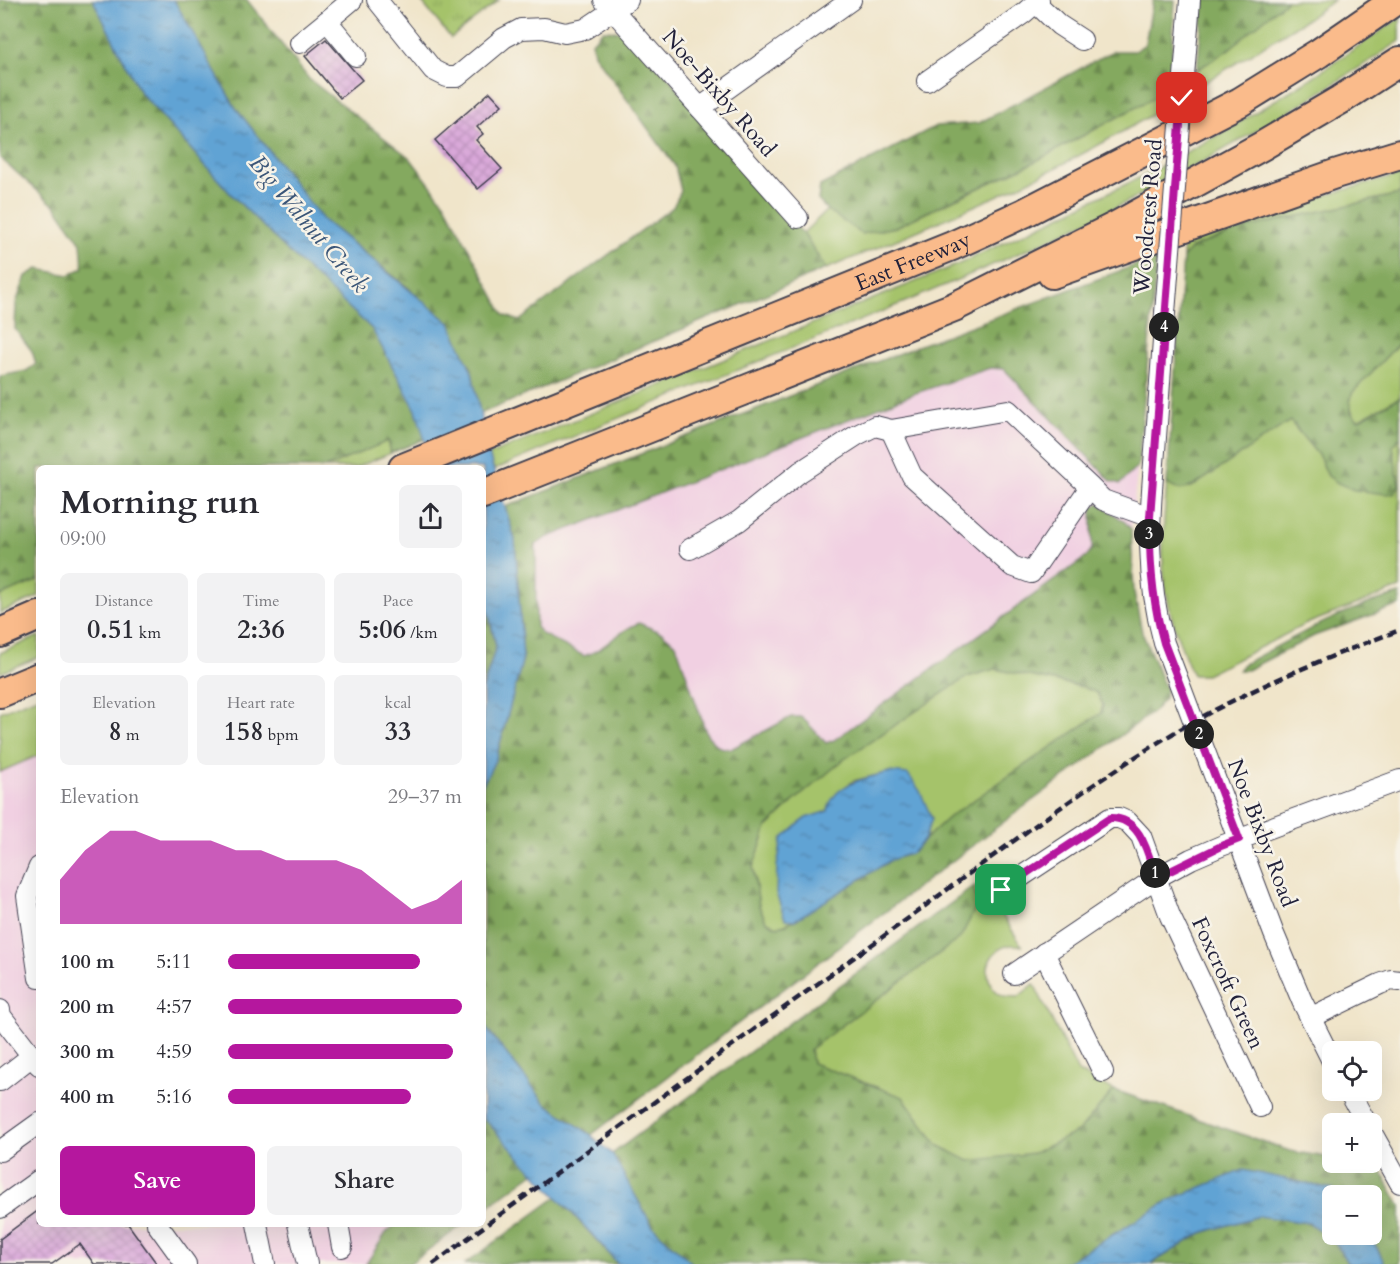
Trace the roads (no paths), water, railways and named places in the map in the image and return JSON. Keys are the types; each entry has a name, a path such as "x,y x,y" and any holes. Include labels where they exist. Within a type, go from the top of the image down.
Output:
{"highway":[{"path":"1097,176 1232,95 1368,0"},
{"name":"East Freeway","path":"410,465 952,246 1024,213 1240,102 1319,53 1396,0"},
{"path":"954,307 1116,226 1262,146 1340,100 1400,60"},
{"path":"486,493 954,307 1127,249 1335,174 1400,154"},
{"path":"0,633 36,617"},
{"path":"0,693 36,678"}],"street":[{"path":"300,43 352,0"},
{"path":"377,0 434,70 447,77 457,77 504,38 521,29 544,28 565,33 585,29 615,4"},
{"path":"700,108 851,0"},
{"name":"Woodcrest Road","path":"1150,513 1190,0"},
{"path":"927,81 1037,2 1059,25 1082,40"},
{"name":"Noe-Bixby Road","path":"615,4 700,108 798,218"},
{"path":"327,21 356,56"},
{"path":"690,549 739,521 800,472 875,426 891,430 1008,410 1103,500 1150,513"},
{"path":"891,430 912,476 1012,566 1031,573 1090,487"},
{"name":"Noe Bixby Road","path":"1150,513 1150,575 1157,620 1164,643 1274,934 1322,1041"},
{"path":"1014,974 1156,878 1221,846 1400,780"},
{"name":"Foxcroft Green","path":"1001,890 1110,818 1119,818 1128,822 1141,836 1170,916 1260,1107"},
{"path":"36,874 27,896 36,958"},
{"path":"1044,954 1103,1072"},
{"path":"1310,1018 1380,984 1392,980 1400,981"},
{"path":"0,1010 1,1016 36,1060 0,1081"},
{"path":"0,1151 36,1125"},
{"path":"1382,1151 1400,1183"},
{"path":"0,1208 36,1182"},
{"path":"159,1227 186,1264"},
{"path":"258,1227 265,1264"},
{"path":"299,1227 307,1264"},
{"path":"339,1227 342,1247"}],"water":[{"name":"Big Walnut Creek","path":"93,0 174,0 235,107 323,220 450,323 472,372 487,448 515,540 523,658 496,758 486,779 486,679 496,646 486,601 486,465 432,465 416,410 372,329 289,252 230,193 140,92"},
{"path":"889,772 908,774 920,791 932,819 924,840 912,853 891,860 795,920 785,919 776,893 777,866 782,839 806,818 828,811 836,794 843,788"},
{"path":"486,1028 545,1103 591,1135 612,1154 653,1227 693,1264 618,1264 486,1120"},
{"path":"1243,1170 1322,1187 1322,1232 1309,1223 1259,1216 1201,1233 1151,1264 1064,1264 1170,1200"},
{"path":"1337,1245 1375,1245 1385,1264 1348,1264"}],"railway":[{"path":"486,1225 1022,835 1130,760 1195,721 1252,691 1400,630"},
{"path":"433,1264 484,1227"}]}
